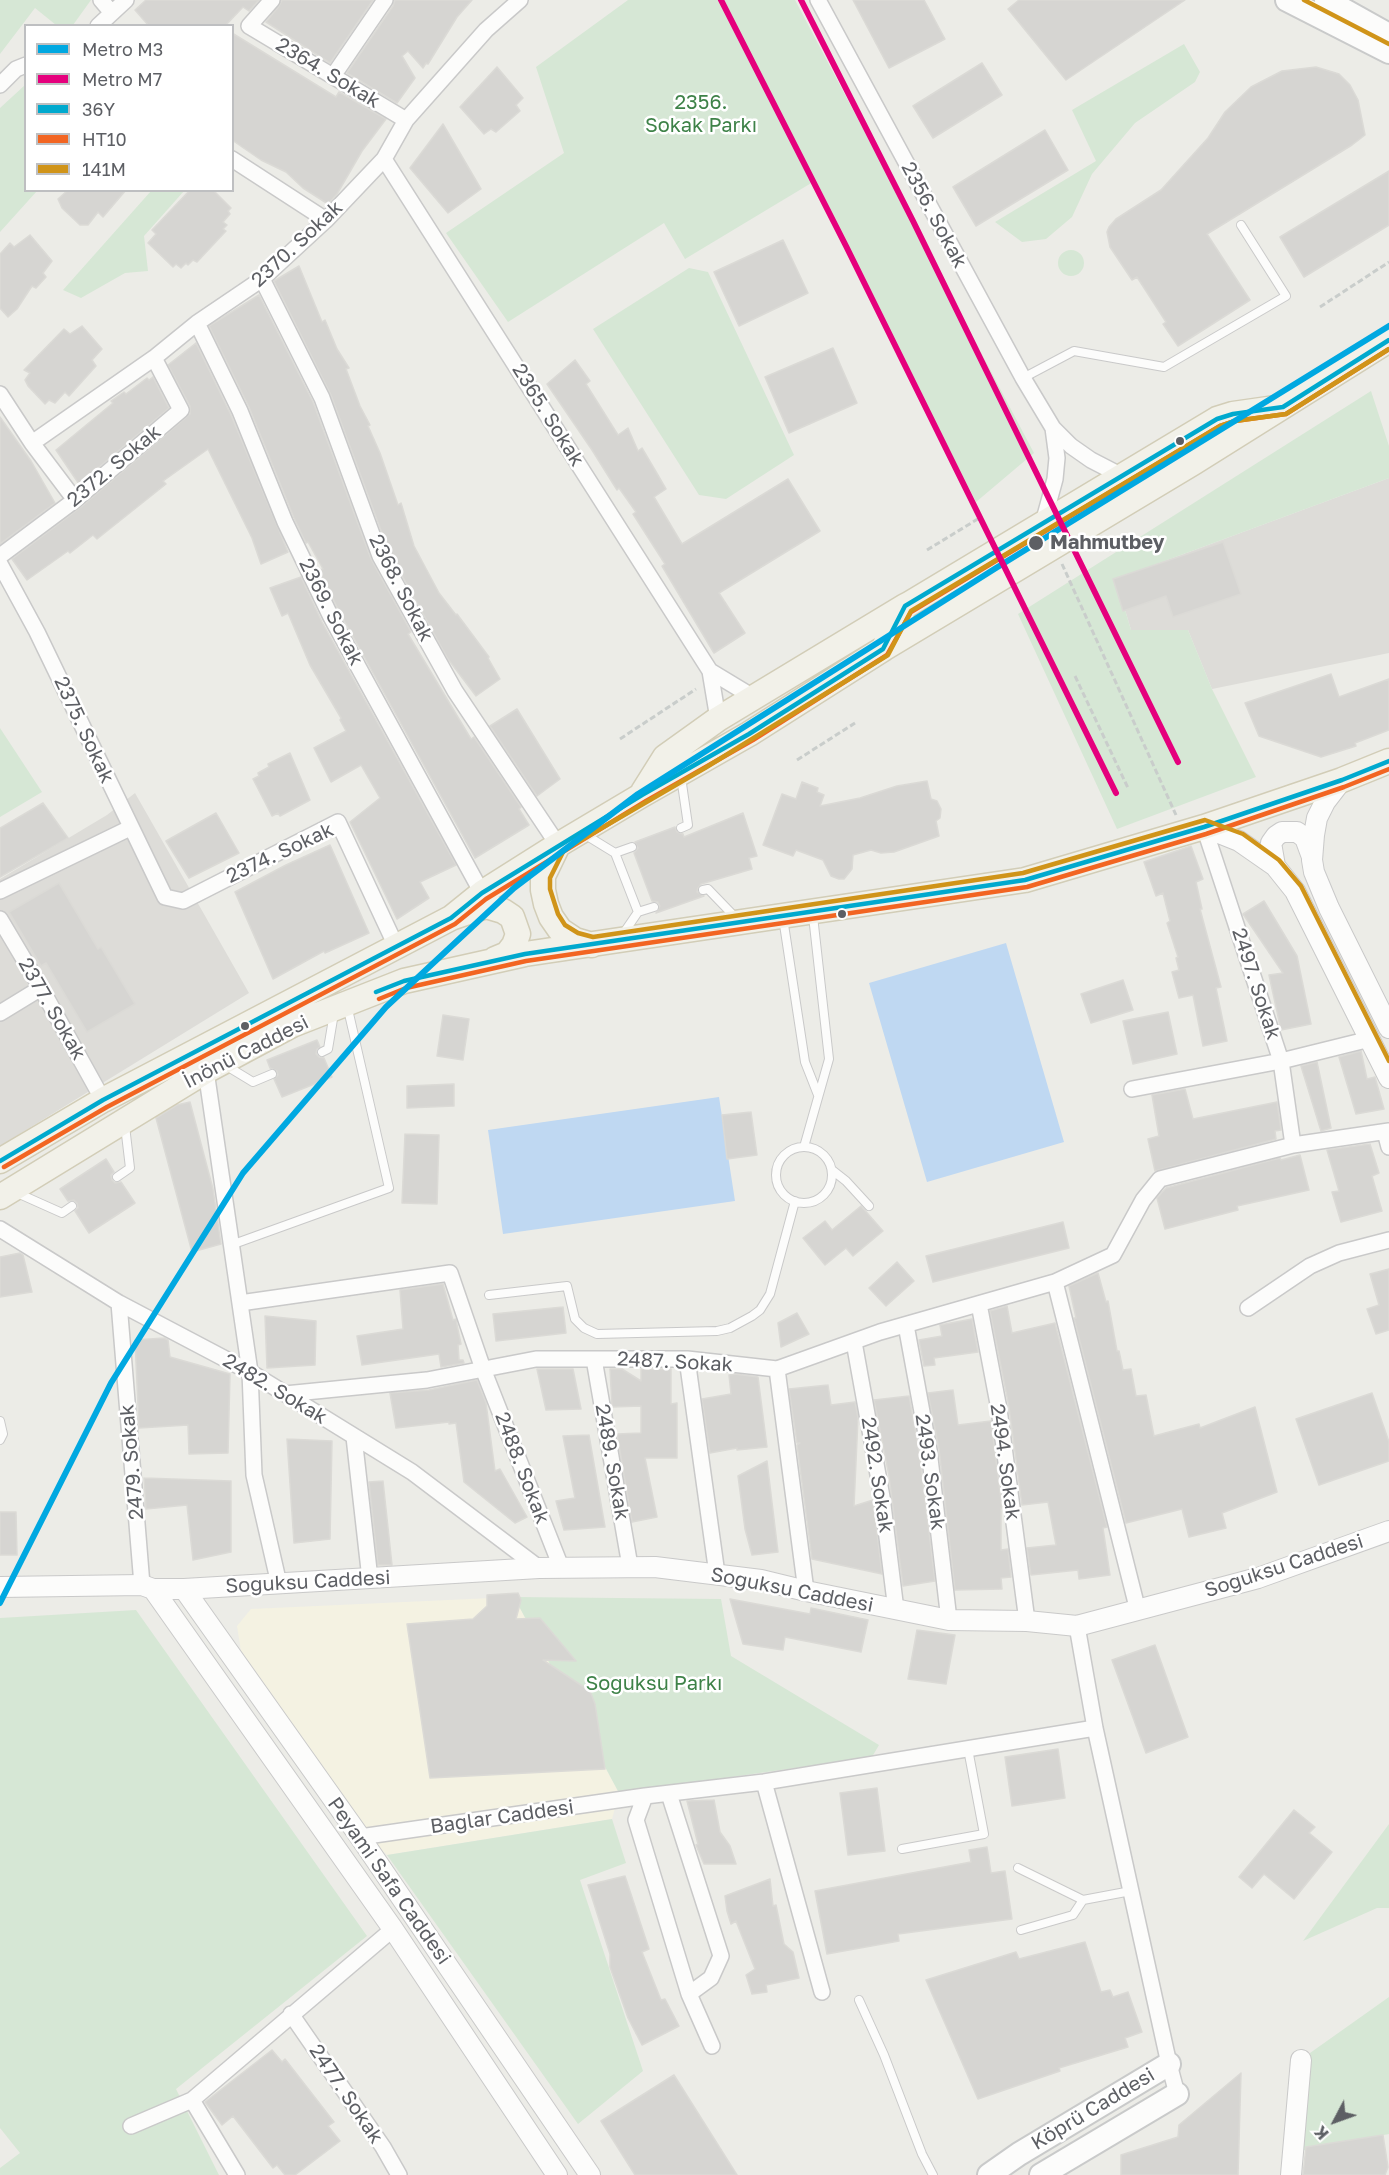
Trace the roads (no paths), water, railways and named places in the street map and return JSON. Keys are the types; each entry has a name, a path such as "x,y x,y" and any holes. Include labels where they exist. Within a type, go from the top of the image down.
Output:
{"main road":[{"path":"1287,0 1389,52"},
{"path":"1326,0 1389,35"},
{"path":"451,918 482,893 558,845 691,768 1389,340"},
{"path":"642,795 666,758 718,719 753,697 1217,419 1233,414 1283,407"},
{"path":"1006,575 1035,528"},
{"path":"883,650 905,606"},
{"path":"691,768 718,719"},
{"name":"İnönü Caddesi","path":"5,1194 214,1067 292,1025 404,981 525,954 1025,880 1194,830 1342,780 1389,761"},
{"path":"558,845 543,876 546,904 560,930 575,940 592,945"},
{"path":"451,918 486,906 503,911 512,917 518,934 514,945 507,954 487,963"},
{"name":"İnönü Caddesi","path":"0,1161 104,1100 451,918"},
{"name":"Köprü Caddesi","path":"988,2175 1169,2064"},
{"name":"Köprü Caddesi","path":"1041,2175 1177,2094"}],"street":[{"path":"101,0 112,12"},
{"path":"100,24 126,0"},
{"name":"2364. Sokak","path":"272,0 249,26 406,120"},
{"path":"333,76 386,0"},
{"name":"2370. Sokak","path":"32,444 154,357 197,323 262,279 326,220 384,159 406,120 486,30 520,0"},
{"name":"2356. Sokak","path":"818,0 1023,378 1053,428"},
{"path":"0,84 16,69 24,66"},
{"name":"2365. Sokak","path":"384,159 710,671 718,719"},
{"path":"234,160 326,220"},
{"name":"2368. Sokak","path":"262,279 322,398 380,556 455,691 558,845"},
{"name":"2369. Sokak","path":"197,323 240,411 285,522 332,616 482,893"},
{"name":"2372. Sokak","path":"0,556 75,500 181,410 154,357"},
{"path":"0,394 32,444 75,500"},
{"path":"1053,428 1071,446 1091,460 1122,476"},
{"path":"1035,528 1054,479 1056,458 1053,428"},
{"name":"2375. Sokak","path":"0,564 37,632 165,897"},
{"name":"2365. Sokak","path":"710,671 753,697"},
{"path":"1312,860 1317,818 1325,802 1342,780"},
{"name":"2374. Sokak","path":"165,897 183,901 338,822 396,946"},
{"path":"0,891 130,828"},
{"path":"1194,830 1239,841 1275,866 1295,891 1389,1078"},
{"name":"2497. Sokak","path":"1194,830 1281,1061 1293,1145"},
{"path":"1275,866 1271,843 1276,836 1282,832 1297,832 1305,838 1314,872 1329,908 1389,1028"},
{"name":"2377. Sokak","path":"0,919 104,1100"},
{"path":"0,1013 41,988"},
{"path":"1132,1089 1281,1061 1370,1039"},
{"path":"214,1067 231,1245 250,1372 254,1475 279,1584"},
{"path":"1387,1131 1389,1147"},
{"name":"2487. Sokak","path":"285,1394 427,1380 536,1359 687,1359 777,1369 906,1325 1055,1282 1113,1255 1143,1200 1160,1179 1293,1145 1387,1131"},
{"name":"2482. Sokak","path":"0,1229 119,1303 250,1372 412,1473 539,1568"},
{"path":"1248,1308 1310,1266 1339,1254 1389,1240"},
{"name":"2488. Sokak","path":"240,1303 450,1273 483,1369 561,1567"},
{"path":"1055,1282 1138,1611"},
{"name":"2479. Sokak","path":"119,1303 148,1587"},
{"name":"2494. Sokak","path":"979,1304 999,1409 1027,1621"},
{"name":"2493. Sokak","path":"906,1325 929,1450 949,1620"},
{"name":"2492. Sokak","path":"854,1342 882,1497 896,1610"},
{"name":"2489. Sokak","path":"594,1359 630,1566"},
{"path":"687,1359 717,1574"},
{"path":"777,1369 806,1591"},
{"path":"354,1437 370,1579"},
{"name":"Soğuksu Caddesi","path":"0,1587 148,1587 184,1590 539,1568 630,1566 761,1580 949,1620 1027,1621 1077,1626 1258,1578 1389,1531"},
{"name":"Peyami Safa Caddesi","path":"148,1587 393,1929 557,2175"},
{"name":"Peyami Safa Caddesi","path":"184,1590 360,1837 590,2175"},
{"path":"1077,1626 1095,1728 1177,2094"},
{"name":"Bağlar Caddesi","path":"360,1837 645,1796 764,1782 1095,1728"},
{"path":"764,1782 822,1992"},
{"path":"669,1794 721,1956 711,1978 689,1994"},
{"path":"645,1796 636,1820 689,1994 712,2046"},
{"path":"131,2126 192,2100 291,2013 393,1929"},
{"name":"2477. Sokak","path":"291,2013 383,2147 399,2175"},
{"path":"1291,2175 1302,2060"},
{"path":"192,2100 237,2175"}],"lane":[{"path":"1023,378 1074,351 1164,367 1286,296 1241,225"},
{"path":"681,828 688,825 691,768"},
{"path":"580,832 615,853 638,912"},
{"path":"615,853 632,847"},
{"path":"703,890 708,889 742,923"},
{"path":"619,941 638,912 654,906"},
{"path":"804,1147 829,1059 812,912"},
{"path":"783,917 805,1062 818,1095"},
{"path":"322,1052 328,1049 341,1006"},
{"path":"231,1245 389,1188 341,1006"},
{"path":"214,1067 253,1082 272,1074"},
{"path":"117,1177 130,1168 124,1120"},
{"path":"795,1148 814,1149 823,1154 832,1170 829,1189 822,1197 804,1203 786,1196 777,1180 777,1170 786,1153 795,1148"},
{"path":"832,1170 846,1181 869,1206"},
{"path":"5,1194 62,1213 72,1206"},
{"path":"489,1295 567,1286 575,1319 584,1328 597,1334 717,1331 730,1328 760,1310 770,1294 795,1201"},
{"path":"0,1421 3,1434 0,1440"},
{"path":"902,1849 984,1834 968,1749"},
{"path":"1018,1868 1083,1900 1131,1891"},
{"path":"1021,1930 1073,1915 1083,1900"},
{"path":"859,2000 884,2055 922,2154 933,2175"}],"water":[{"path":"1006,943 1064,1142 927,1182 869,983"},
{"path":"719,1097 735,1201 503,1234 488,1130"}],"metro line":[{"name":"M7","path":"721,0 846,246 1116,793"},
{"name":"M7","path":"801,0 913,221 1178,762"},
{"name":"M3","path":"0,1603 111,1383 243,1173 386,1007 514,888 638,794 996,568 1389,326"}],"place":[{"name":"Mahmutbey","path":"1036,543"}],"park label":[{"name":"2356. Sokak Parkı","path":"701,114"},
{"name":"Soğuksu Parkı","path":"654,1684"}]}
